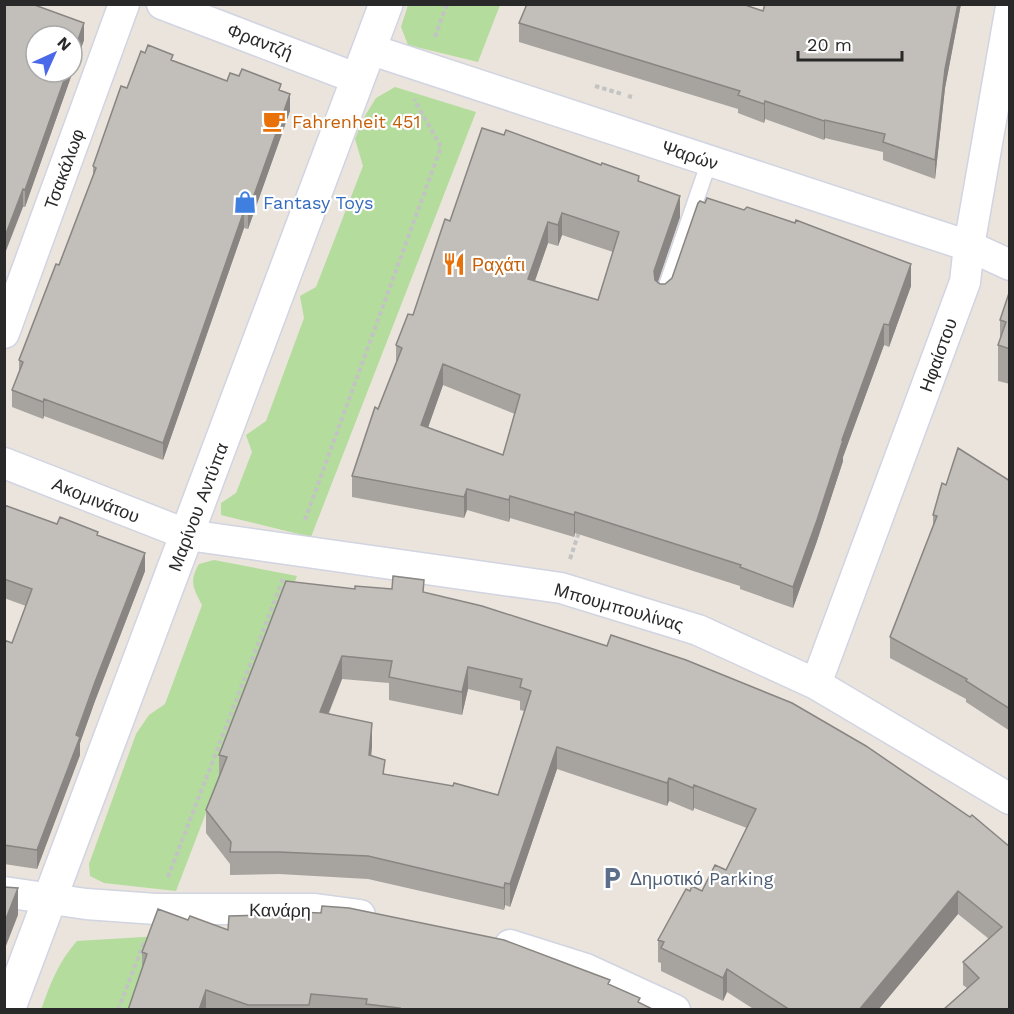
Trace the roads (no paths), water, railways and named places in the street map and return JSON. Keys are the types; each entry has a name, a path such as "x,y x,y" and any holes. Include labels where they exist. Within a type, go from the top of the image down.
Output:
{"street":[{"name":"Τσακάλωφ","path":"4,333 124,4"},
{"name":"Φραντζή","path":"162,4 363,64"},
{"name":"Μαρίνου Αντύπα","path":"8,1010 386,4"},
{"name":"Ηφαίστου","path":"816,684 965,282 969,246 1010,12"},
{"name":"Ψαρών","path":"363,64 709,162 969,246 1010,265"},
{"name":"Ακομινάτου","path":"4,463 188,535"},
{"name":"Μπουμπουλίνας","path":"188,535 561,588 698,630 816,684 1010,799"},
{"name":"Κανάρη","path":"4,892 87,904 156,909 315,909 392,918"},
{"path":"479,937 586,969 675,1010"}],"lane":[{"path":"663,296 709,162"}],"place":[{"name":"Fahrenheit 451","path":"274,121"},
{"name":"Fantasy Toys","path":"245,202"},
{"name":"Ραχάτι","path":"454,264"},
{"name":"Δημοτικό Parking","path":"612,878"}]}
